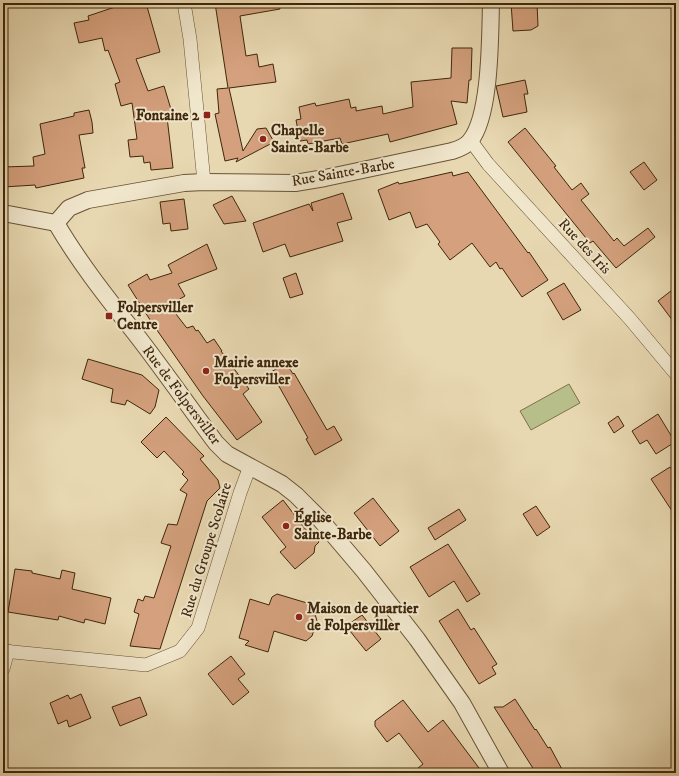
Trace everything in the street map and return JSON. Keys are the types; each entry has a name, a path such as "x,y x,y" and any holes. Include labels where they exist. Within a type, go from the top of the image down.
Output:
{"street":[{"path":"184,3 190,39 204,182"},
{"path":"471,141 478,127 485,97 490,63 491,3"},
{"name":"Rue Sainte-Barbe","path":"56,223 69,208 88,200 167,186 204,182 295,183 452,151 463,147 471,141"},
{"name":"Rue des Iris","path":"471,141 488,164 624,313 676,374"},
{"path":"3,213 56,223"},
{"name":"Rue de Folpersviller","path":"56,223 77,257 216,443 228,454 282,484 296,495 319,518 364,571 417,639 462,703 500,773"},
{"name":"Rue du Groupe Scolaire","path":"6,651 146,665 180,651 198,628 240,493 250,466"},
{"path":"3,669 6,651"}],"green space":[{"path":"569,384 580,403 531,430 520,411"}],"building":[{"path":"121,3 146,3 160,52 136,59 148,91 164,86 173,116 167,117 173,168 151,170 150,162 144,163 143,156 130,157 128,140 137,139 132,103 121,106 115,84 120,82 108,50 105,51 102,38 79,43 74,23 89,20 88,16 121,5"},
{"path":"215,3 279,3 280,9 240,16 246,56 257,54 259,67 273,64 276,82 229,88 243,151 257,129 266,128 274,142 236,162 238,158 225,161 215,114 219,113 217,89 228,88"},
{"path":"511,3 537,3 538,26 531,30 513,31"},
{"path":"452,48 472,48 471,80 469,80 467,103 451,101 457,124 390,142 388,134 342,144 340,138 308,144 307,140 300,141 296,120 301,119 299,107 315,103 316,106 349,99 351,108 356,107 356,111 382,106 383,114 413,107 411,82 451,78"},
{"path":"525,80 528,94 524,94 527,112 503,117 496,86"},
{"path":"89,110 93,133 79,135 85,168 82,168 84,178 36,188 35,185 3,187 3,167 34,166 33,157 45,154 40,124 74,116 74,113"},
{"path":"525,128 556,166 554,167 572,190 581,183 589,194 581,200 614,241 617,238 624,246 648,228 655,237 616,268 593,241 590,243 508,142"},
{"path":"644,162 657,180 644,190 630,172"},
{"path":"452,172 453,176 468,172 528,253 529,252 548,280 522,297 502,268 500,269 496,262 490,267 472,243 450,260 438,244 440,242 427,224 416,228 410,212 389,220 378,190 398,182 399,184"},
{"path":"343,193 352,219 337,223 343,241 290,257 285,244 263,252 253,223 309,204 313,211 311,203"},
{"path":"232,196 246,221 224,224 213,205"},
{"path":"184,199 188,229 171,231 170,223 163,224 160,202"},
{"path":"207,244 217,269 178,284 185,296 169,305 187,328 193,326 196,331 198,330 207,343 214,339 249,389 243,394 262,422 237,440 203,396 152,323 128,285 147,274 150,280 172,273 168,265"},
{"path":"296,273 303,294 290,298 283,278"},
{"path":"564,283 581,310 563,320 547,293"},
{"path":"676,287 676,325 658,301"},
{"path":"88,359 142,375 159,390 155,407 150,414 127,400 125,405 111,402 113,389 82,379"},
{"path":"286,363 293,374 294,373 327,430 334,426 342,440 315,455 306,439 308,438 271,372"},
{"path":"658,414 675,442 656,454 647,440 640,444 632,431"},
{"path":"618,416 624,426 614,433 608,423"},
{"path":"166,417 204,456 200,459 218,480 220,488 207,501 160,649 130,646 139,614 134,612 138,599 143,601 145,596 154,598 171,546 161,543 168,524 177,525 187,494 180,490 188,480 182,474 184,472 164,451 157,458 141,442"},
{"path":"670,467 676,476 676,517 651,479"},
{"path":"373,498 399,531 380,546 354,513"},
{"name":"Église Sainte-Barbe","path":"283,500 310,535 314,535 319,542 315,546 314,553 295,569 280,552 286,547 262,517"},
{"path":"536,506 550,527 537,536 523,514"},
{"path":"459,509 466,520 435,540 428,528"},
{"path":"448,544 480,594 467,602 454,581 429,597 410,567"},
{"path":"15,569 32,571 32,573 60,579 62,570 75,573 72,589 111,598 105,624 85,619 84,623 59,616 58,620 8,612"},
{"path":"277,594 317,606 315,614 317,621 312,636 306,641 274,631 268,652 245,645 249,641 239,638 250,599 269,605 272,597"},
{"path":"458,609 471,630 474,628 497,664 492,667 496,674 479,684 439,621"},
{"path":"362,615 381,639 366,651 346,626"},
{"path":"231,656 245,674 238,679 249,692 233,705 208,674"},
{"path":"81,694 91,718 69,727 67,720 58,724 50,703 68,695 70,699"},
{"path":"140,697 147,715 120,726 112,707"},
{"path":"515,699 548,748 550,747 564,773 536,773 494,707 503,707"},
{"path":"403,700 428,732 443,720 479,768 473,773 412,773 423,764 399,733 387,742 375,726 375,721"}],"place":[{"name":"Fontaine 2","path":"207,115"},
{"name":"Chapelle Sainte-Barbe","path":"263,139"},
{"name":"Folpersviller Centre","path":"109,316"},
{"name":"Mairie annexe Folpersviller","path":"206,371"},
{"name":"Église Sainte-Barbe","path":"286,526"},
{"name":"Maison de quartier de Folpersviller","path":"299,617"}]}
